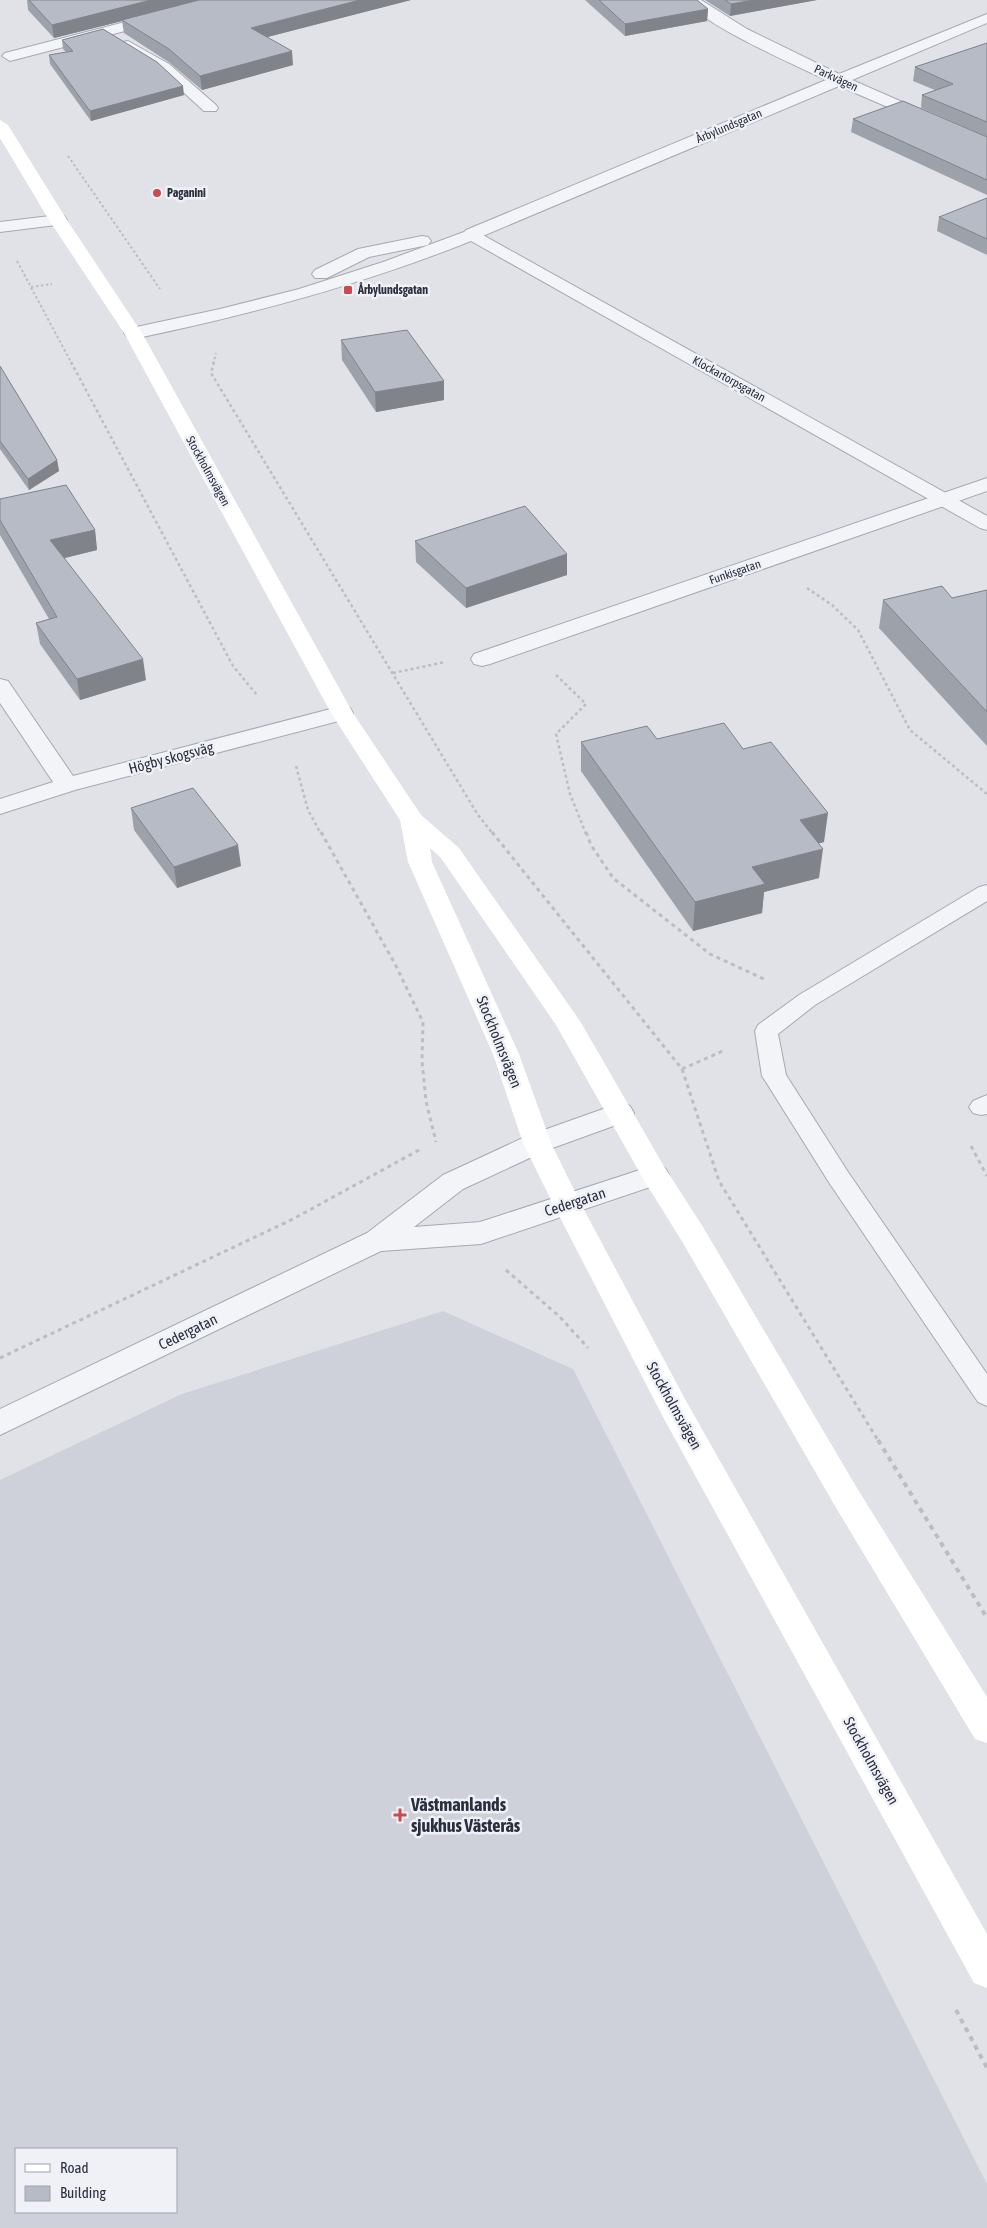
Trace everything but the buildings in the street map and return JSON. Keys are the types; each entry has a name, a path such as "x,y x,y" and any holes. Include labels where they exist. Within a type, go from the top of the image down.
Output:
{"main road":[{"name":"Stockholmsvägen","path":"0,125 58,220 133,333 342,712 412,820 450,853 567,1020 655,1175 693,1235 846,1497 987,1728"},
{"name":"Stockholmsvägen","path":"412,820 420,862 506,1054 537,1143 567,1204 674,1408 987,1970"}],"street":[{"path":"10,56 227,0"},
{"name":"Parkvägen","path":"692,0 735,28 838,80 987,145"},
{"name":"Årbylundsgatan","path":"133,333 245,310 385,269 987,18"},
{"path":"106,32 164,67 210,108"},
{"path":"0,227 58,220"},
{"name":"Klockartorpsgatan","path":"472,234 987,524"},
{"name":"Funkisgatan","path":"482,659 987,484"},
{"path":"0,686 67,785"},
{"name":"Högby skogsväg","path":"0,807 67,785 342,712"},
{"name":"Cedergatan","path":"0,1422 377,1242 453,1182 537,1143 620,1113"},
{"name":"Cedergatan","path":"377,1242 481,1233 655,1175"}],"lane":[{"path":"987,892 807,1000 766,1031 774,1076 839,1178 987,1395"}],"path":[{"path":"68,155 160,289 179,298 211,338 216,352 211,373 478,815 682,1069 719,1181 987,1618"},
{"path":"16,259 233,666 272,714 294,756 308,810 395,964 423,1022 426,1101 436,1142 429,1146"},
{"path":"756,565 789,575 832,605 858,630 910,730 987,794"},
{"path":"525,644 586,704 556,734 570,794 591,845 612,878 710,954 807,1000"},
{"path":"392,673 462,658 482,659"},
{"path":"0,1358 293,1219 422,1149"}],"shaded area":[{"name":"Västmanlands sjukhus Västerås","path":"443,1311 573,1369 987,2184 987,2228 0,2228 0,1480 182,1394"}],"place":[{"name":"Paganini","path":"157,193"},
{"name":"Årbylundsgatan","path":"348,290"},
{"name":"Västmanlands sjukhus Västerås","path":"400,1815"}]}
